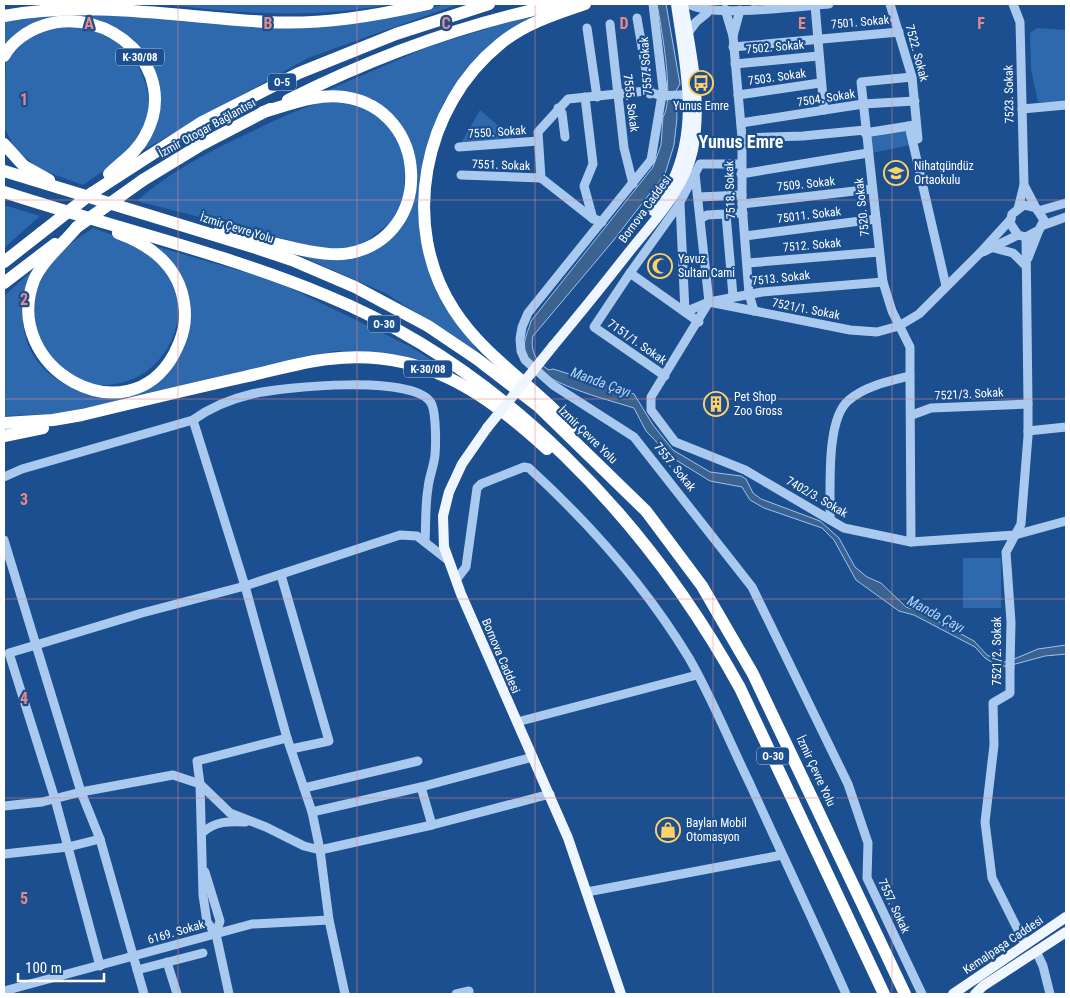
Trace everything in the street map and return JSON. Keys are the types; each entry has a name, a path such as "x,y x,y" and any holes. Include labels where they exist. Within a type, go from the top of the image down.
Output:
{"highway":[{"path":"4,7 27,4"},
{"path":"80,4 238,20 297,22 351,19 428,4"},
{"name":"İzmir Otogar Bağlantısı","path":"92,193 202,122 299,73 396,34 489,4"},
{"name":"İzmir Otogar Bağlantısı","path":"4,283 77,227 144,180 199,146 262,112 320,84 444,36 486,22 562,4"},
{"path":"585,4 528,26 500,44 470,74 452,100 436,132 428,164 424,199 426,238 435,272 452,308 480,346 558,413 646,511"},
{"path":"4,16 40,9 95,6"},
{"name":"K-30/08","path":"4,56 18,40 37,27 75,20 88,22 115,32 139,56 147,70 153,90 150,126 143,140 131,156 97,185 92,193"},
{"path":"134,212 326,254 352,253 376,242 389,231 407,205 412,180 409,154 404,141 385,115 358,100 331,96 262,112"},
{"path":"4,144 15,158 31,170 102,202"},
{"name":"İzmir Çevre Yolu","path":"4,172 292,260 355,287 428,326 477,359 538,406 646,511 702,586 753,674 905,994"},
{"name":"O-30","path":"4,192 192,247 261,270 327,296 400,332 484,387 539,431 582,473 634,533 674,582 708,632 740,688 884,994"},
{"name":"O-5","path":"4,262 92,193"},
{"path":"75,214 83,220 133,239 154,250 175,274 180,286 185,305 185,323 178,347 159,373 146,383 131,389 109,393 84,389 70,384 59,377 41,359 29,337 26,305 34,278 77,227"},
{"name":"K-30/08","path":"4,423 63,418 327,359 376,358 417,366 458,381 481,395 545,447 634,533"},
{"name":"K-30/08","path":"4,436 74,422 168,394"}],"main road":[{"name":"Bornova Caddesi","path":"682,10 688,33 689,95"},
{"name":"Bornova Caddesi","path":"621,994 587,892 550,794 516,722 456,580 444,547 443,516 449,492 462,464 487,428 586,308 678,188 688,168 693,150 682,10"},
{"name":"Kemalpaşa Caddesi","path":"954,994 1066,917"},
{"name":"Kemalpaşa Caddesi","path":"975,994 1066,932"}],"street":[{"name":"7557. Sokak","path":"653,4 662,96 651,160 634,184 528,314 522,327 521,351 525,360 553,385 634,437 752,587 848,784 868,843 867,878 922,994"},
{"path":"682,10 740,10 829,4"},
{"name":"7522. Sokak","path":"890,4 912,77 915,101 913,125 918,139"},
{"name":"7523. Sokak","path":"1013,4 1020,22 1024,185"},
{"path":"815,5 820,83 824,110"},
{"name":"7518. Sokak","path":"721,10 733,36"},
{"name":"7518. Sokak","path":"740,10 733,36 733,47 742,138 742,204 749,294 754,311"},
{"path":"688,33 705,11"},
{"path":"637,18 650,94"},
{"name":"7555. Sokak","path":"610,24 616,94 624,148 634,184"},
{"path":"588,28 597,97"},
{"name":"7501. Sokak","path":"733,47 899,32"},
{"name":"7502. Sokak","path":"735,64 818,56"},
{"name":"7520. Sokak","path":"910,376 910,347 899,326 883,282 860,82 912,77"},
{"name":"7503. Sokak","path":"738,95 820,83"},
{"path":"602,222 593,219 541,178 538,132 568,99 646,91 650,94 662,96 689,95"},
{"path":"585,97 593,164 584,186 593,219"},
{"name":"7504. Sokak","path":"741,123 863,104 915,101"},
{"path":"1022,109 1066,105"},
{"path":"558,108 562,113 565,137"},
{"path":"742,138 803,136 913,125 946,286"},
{"name":"7550. Sokak","path":"459,147 538,141"},
{"path":"742,174 868,153"},
{"path":"700,322 630,273 680,203 700,164 742,164"},
{"path":"665,376 700,322 709,302 702,218 695,174"},
{"name":"7551. Sokak","path":"461,176 541,178"},
{"path":"994,248 1013,253 1025,265 1044,220 1024,185"},
{"path":"1018,209 1024,185"},
{"name":"7509. Sokak","path":"742,204 872,189"},
{"path":"699,197 742,204"},
{"path":"680,203 684,312"},
{"path":"1022,236 1013,230 1011,219 1012,214 1018,209 1024,205 1037,209 1066,203"},
{"path":"702,218 707,215 726,214 742,204"},
{"path":"726,214 733,296"},
{"path":"980,253 1066,217"},
{"name":"75011. Sokak","path":"745,236 876,219"},
{"name":"7521/1. Sokak","path":"709,302 850,330 877,332 899,326 919,314 1011,219"},
{"name":"7521/2. Sokak","path":"1022,236 1025,265 1028,431 1021,524 1006,552 1011,622 1010,693 993,703 994,745 985,822 992,878 1026,944"},
{"name":"7512. Sokak","path":"748,263 879,252"},
{"name":"7151/1. Sokak","path":"630,273 594,327 665,376"},
{"name":"7513. Sokak","path":"684,312 709,302 733,296 883,282"},
{"name":"7402/3. Sokak","path":"665,376 652,397 651,410 676,442 745,470 844,528 911,542 1014,535 1066,521"},
{"path":"830,520 833,441 840,410 856,395 910,376 912,415 911,542"},
{"path":"4,477 22,468 193,420 210,408 252,394 319,386 373,385 412,390 428,398 434,410 435,454 428,488 425,542"},
{"name":"7521/3. Sokak","path":"912,415 931,408 1028,404"},
{"path":"193,420 245,586 287,738 312,812 320,850 329,920 345,994"},
{"path":"1028,431 1066,427"},
{"path":"456,580 466,567 476,488 490,480 524,467 529,468 567,503 623,567 654,607 689,658 846,994"},
{"path":"100,966 55,799 10,654 142,613 281,575 400,534 417,536 449,561"},
{"path":"4,540 81,792 100,839 144,994"},
{"path":"281,575 329,741 291,749"},
{"path":"516,722 697,675"},
{"path":"229,994 216,934 207,922 202,895 202,833 197,761 287,738"},
{"path":"312,812 421,787 533,756"},
{"path":"304,788 418,761"},
{"path":"4,806 55,799 81,792 173,775 200,784 230,812 304,846 320,850 432,825 550,794"},
{"path":"421,787 432,825"},
{"path":"202,833 209,826 226,821 255,823"},
{"path":"4,854 68,847 100,839"},
{"path":"587,892 782,855"},
{"name":"6169. Sokak","path":"4,991 252,924 329,920"},
{"path":"1036,951 1043,966 1050,994"},
{"path":"137,970 203,953"},
{"path":"167,962 177,994"},
{"path":"456,994 469,991 469,994"}],"shaded area":[{"path":"162,4 392,4 334,12 277,13"},
{"path":"447,4 459,4 308,58 138,153 156,91 131,41 62,17 4,51 4,21 44,12 99,12 283,26 392,16"},
{"path":"657,4 666,4 680,84 676,91 677,118 674,145 665,174 613,241 533,336 532,347 537,360 549,370 553,369 634,394 653,425 673,450 710,472 741,476 746,479 753,493 761,499 820,521 839,538 855,567 867,577 881,583 906,607 921,612 974,641 987,655 999,661 1007,662 1038,649 1066,645 1066,654 1045,656 1008,666 998,666 985,658 975,647 914,615 899,611 856,580 834,540 822,528 764,508 750,500 742,487 710,481 671,457 646,431 634,408 560,383 546,376 527,358 524,344 531,321 653,167 661,145 663,117 668,95 666,62"},
{"path":"536,14 468,67 444,101 429,141 420,208 444,301 479,353 385,293 287,250 321,257 377,247 414,189 393,116 326,91 430,46"},
{"path":"52,26 86,26 106,34 120,44 132,57 141,72 147,88 149,105 146,122 139,138 121,158 83,185 39,169 15,148 4,127 6,62 26,39"},
{"path":"1037,28 1066,30 1066,102 1038,102 1031,69 1030,33"},
{"path":"334,99 350,101 384,119 406,156 403,201 391,222 367,241 345,250 319,248 137,201 165,179 211,151 287,115 314,104"},
{"path":"480,110 515,140 460,145"},
{"path":"905,129 910,145 872,153 871,137"},
{"path":"4,205 40,216 4,248"},
{"path":"93,228 129,241 149,252 166,269 176,290 178,312 174,334 164,354 148,370 128,381 103,385 81,383 70,378 37,347 33,305 33,292 36,283 48,264"},
{"path":"158,247 276,281 409,346 458,376 426,361 378,352 334,351 59,414 4,416 4,296 34,269 24,303 25,335 30,350 39,363 51,375 67,385 87,390 124,393 178,355 180,274"},
{"path":"963,558 1001,558 1001,608 963,608"}],"waterway":[{"path":"752,5 763,4"}],"place":[{"name":"Yunus Emre","path":"701,83"},
{"name":"Nihatgündüz Ortaokulu","path":"896,173"},
{"name":"Yavuz Sultan Cami","path":"660,266"},
{"name":"Pet Shop Zoo Gross","path":"716,404"},
{"name":"Baylan Mobil Otomasyon","path":"668,830"}],"district":[{"name":"Yunus Emre","path":"741,141"}],"water label":[{"name":"Manda Çayı","path":"601,382"},
{"name":"Manda Çayı","path":"936,614"}]}
